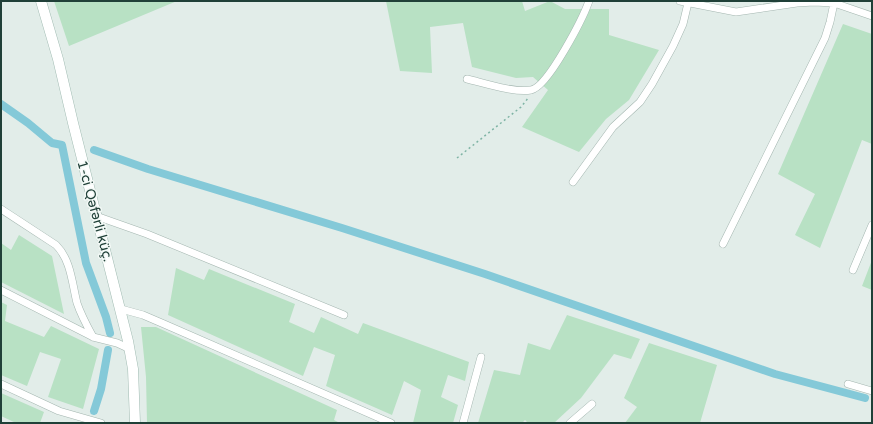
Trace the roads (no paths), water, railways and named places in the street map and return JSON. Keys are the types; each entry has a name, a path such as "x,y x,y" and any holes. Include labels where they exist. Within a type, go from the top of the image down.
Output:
{"street":[{"name":"1-ci Qəfərli küç.","path":"41,1 58,59 130,349 135,423"},
{"path":"467,79 520,91 532,90 540,85 549,75 584,16 590,1"},
{"path":"573,182 613,127 640,102 652,84 673,46 682,24 684,2 736,12 797,2 814,1 834,3 872,16"},
{"path":"723,244 825,38 834,3"},
{"path":"1,209 56,245 62,251 66,260 81,314 92,337"},
{"path":"96,216 147,234 344,315"},
{"path":"853,270 872,225"},
{"path":"1,290 92,337 112,342 130,349"},
{"path":"121,309 143,315 390,423"},
{"path":"463,423 482,357"},
{"path":"1,384 59,411 101,423"},
{"path":"848,384 872,391"},
{"path":"570,423 592,404"}],"waterway":[{"path":"1,104 28,123 52,143 62,145 86,263 106,317 110,333"},
{"path":"94,150 148,169 342,228 485,274 775,374 865,398"},
{"path":"94,411 101,389 108,350"}]}
